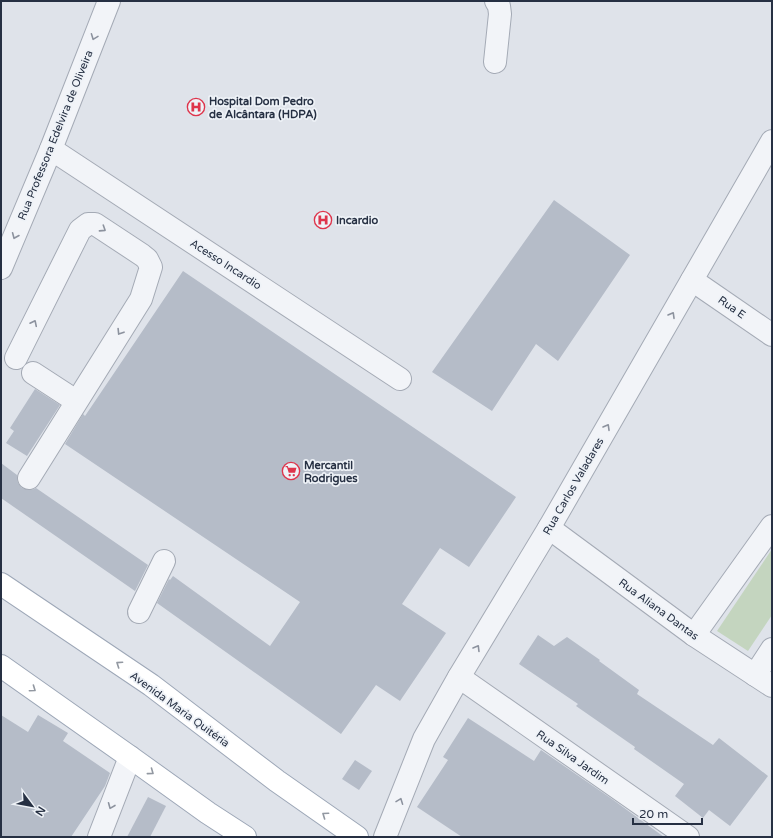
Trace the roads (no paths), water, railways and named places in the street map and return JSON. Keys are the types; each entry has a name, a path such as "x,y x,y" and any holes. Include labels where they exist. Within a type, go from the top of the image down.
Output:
{"main road":[{"name":"Avenida Maria Quitéria","path":"1,584 151,686 277,781 357,837"},
{"path":"1,666 208,813 245,837"}],"street":[{"name":"Rua Professora Edelvira de Oliveira","path":"1,268 51,149 108,1"},
{"path":"495,62 500,14 499,6 496,1"},
{"name":"Rua Carlos Valadares","path":"385,837 424,739 459,678 550,528 772,141"},
{"name":"Acesso Incardio","path":"51,149 400,379"},
{"path":"16,358 80,230 88,224 95,224 147,259 151,267 141,299 29,478"},
{"name":"Rua E","path":"692,280 772,335"},
{"path":"33,373 76,401"},
{"path":"694,635 772,526"},
{"name":"Rua Aliana Dantas","path":"550,528 694,635 764,681"},
{"path":"139,612 164,561"},
{"path":"764,681 772,649"},
{"name":"Rua Silva Jardim","path":"459,678 688,837"},
{"path":"99,837 130,757"}],"place":[{"name":"Hospital Dom Pedro de Alcântara (HDPA)","path":"196,107"},
{"name":"Incardio","path":"323,220"},
{"name":"Mercantil Rodrigues","path":"291,471"}]}
